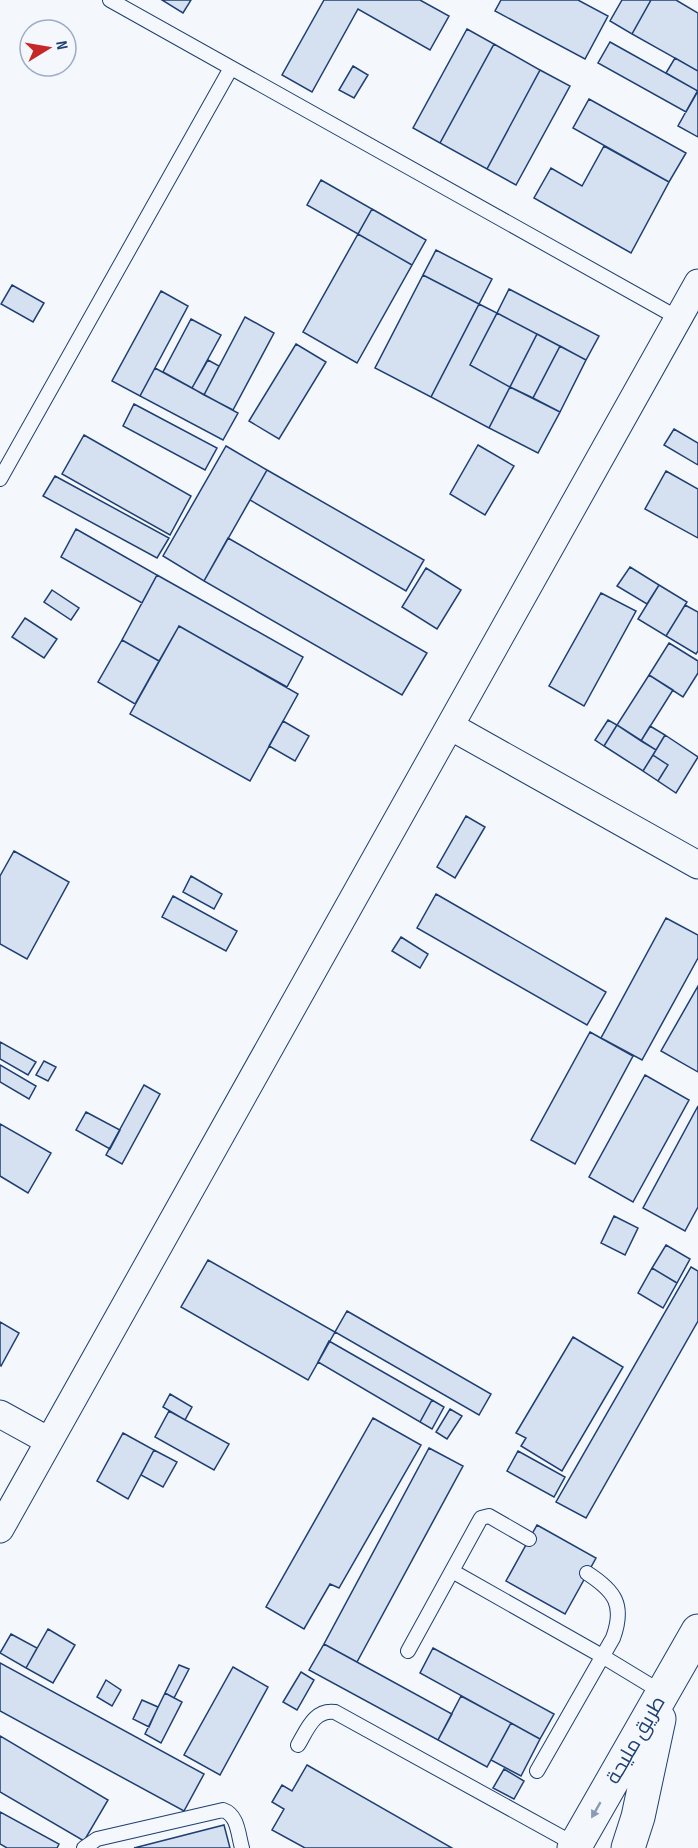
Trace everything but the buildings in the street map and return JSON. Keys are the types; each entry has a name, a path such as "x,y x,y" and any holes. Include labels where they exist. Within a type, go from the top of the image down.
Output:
{"main road":[{"name":"طريق مليحة","path":"575,1846 698,1632"},
{"path":"628,1848 638,1817 663,1694"}],"street":[{"path":"0,1529 698,283"},
{"path":"450,726 698,865"},
{"path":"0,1414 49,1442"}],"lane":[{"path":"110,0 678,318"},
{"path":"0,479 231,68"},
{"path":"408,1651 479,1521 485,1516 492,1518 529,1539"},
{"path":"452,1572 602,1656 663,1694"},
{"path":"537,1771 613,1638 618,1625 618,1610 614,1597 605,1585 587,1573"},
{"path":"298,1745 316,1716 328,1711 335,1712 575,1846"},
{"path":"84,1848 97,1839 223,1810 234,1817 242,1848"}]}
